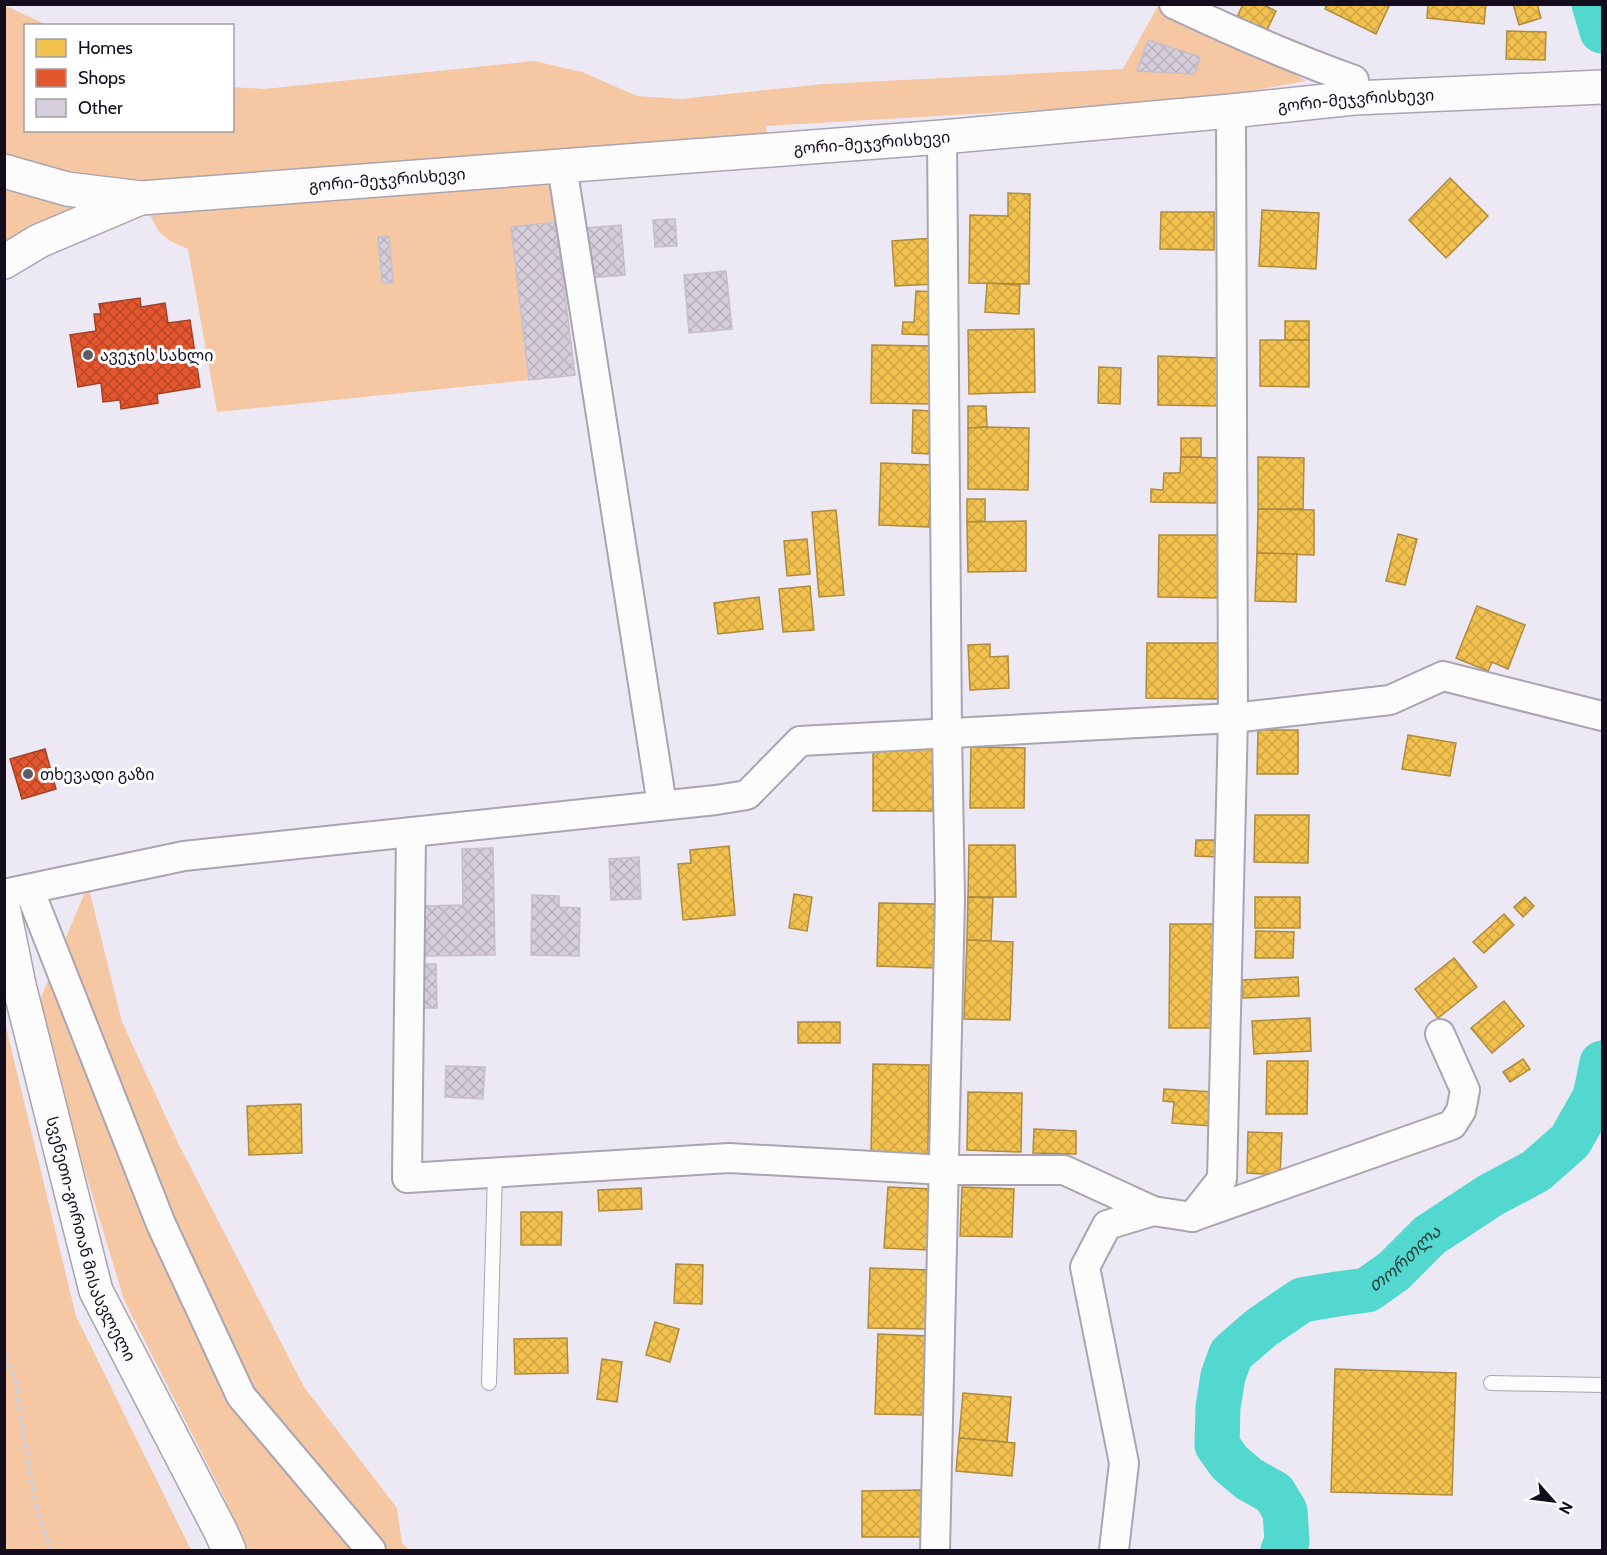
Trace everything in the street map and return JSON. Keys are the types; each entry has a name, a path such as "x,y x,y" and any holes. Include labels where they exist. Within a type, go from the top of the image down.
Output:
{"main road":[{"name":"გორი-მეჯვრისხევი","path":"4,171 67,189 141,198 942,137 1354,98 1602,87"},
{"name":"გორი-მეჯვრისხევი","path":"4,262 39,241 141,198"},
{"name":"სვენეთი-გორთან მისასვლელი","path":"4,911 19,985 96,1291 229,1551"}],"street":[{"path":"1174,4 1215,24 1354,80 1354,98"},
{"path":"1192,1217 1222,1179 1233,718 1231,111"},
{"path":"935,1551 950,899 942,137"},
{"path":"562,166 662,806"},
{"path":"370,1551 241,1396 161,1224 17,892 184,856 747,795 800,741 1233,718 1390,700 1443,676 1602,716"},
{"path":"411,832 407,1178 729,1158 945,1170 1064,1170 1153,1210 1192,1217 1452,1125 1461,1111 1465,1090 1440,1034"},
{"path":"1114,1551 1124,1463 1085,1267 1107,1225 1153,1210"}],"lane":[{"path":"489,1383 495,1173"},
{"path":"1491,1383 1602,1385"}],"path":[{"path":"4,1355 16,1380 37,1511 51,1551"}],"shaded area":[{"path":"4,5 45,24 24,24 24,132 234,132 234,87 264,89 534,61 582,72 637,96 680,99 823,84 1123,69 1158,6 1177,7 1306,81 1196,101 766,126 768,151 562,166 556,222 511,227 529,380 217,412 188,249 170,241 159,232 141,198 5,262","holes":["389,236 393,282 382,283 378,237"]},
{"path":"88,885 122,1022 178,1143 304,1387 397,1508 402,1543 409,1550 247,1550 225,1499 124,1300 36,1009"},
{"path":"4,1019 76,1316 191,1550 5,1550"}],"building: Homes":[{"path":"1243,4 1262,4 1276,11 1264,36 1235,22"},
{"path":"1327,4 1390,4 1376,34 1325,9"},
{"path":"1428,4 1486,4 1484,24 1427,18"},
{"path":"1513,4 1537,4 1541,18 1519,25"},
{"path":"1507,31 1546,32 1545,60 1506,59"},
{"path":"1450,178 1488,216 1446,258 1409,220"},
{"path":"1008,193 1030,194 1029,284 969,283 970,215 1008,216"},
{"path":"1262,210 1319,213 1316,269 1259,266"},
{"path":"1161,212 1214,212 1214,250 1160,249"},
{"path":"933,238 935,284 895,286 892,241"},
{"path":"987,283 1020,285 1019,314 985,312"},
{"path":"916,291 938,292 936,335 902,334 903,322 914,322"},
{"path":"1285,321 1309,321 1309,340 1285,340"},
{"path":"1034,329 1035,392 969,394 968,330"},
{"path":"1260,340 1309,340 1309,387 1260,386"},
{"path":"872,345 933,346 932,404 871,403"},
{"path":"1158,356 1218,358 1217,406 1158,405"},
{"path":"1099,367 1121,368 1120,404 1098,403"},
{"path":"968,406 986,406 987,427 968,428"},
{"path":"913,410 931,411 929,454 912,453"},
{"path":"968,428 1029,428 1028,490 968,489"},
{"path":"1181,438 1201,438 1201,457 1181,457"},
{"path":"1181,457 1221,458 1220,503 1151,502 1151,489 1163,490 1164,473 1180,473"},
{"path":"1258,457 1304,458 1303,509 1258,509"},
{"path":"881,463 932,465 929,527 879,525"},
{"path":"967,499 985,499 985,521 967,522"},
{"path":"1258,509 1314,510 1314,555 1257,553"},
{"path":"836,510 844,595 819,597 812,512"},
{"path":"1026,521 1026,571 968,572 967,522"},
{"path":"1398,534 1417,539 1405,585 1386,581"},
{"path":"1159,535 1221,535 1220,598 1158,597"},
{"path":"807,539 810,574 787,576 784,541"},
{"path":"1257,553 1297,554 1296,602 1255,601"},
{"path":"810,586 814,630 783,632 779,589"},
{"path":"759,597 763,629 718,634 714,603"},
{"path":"1477,606 1525,625 1508,669 1492,662 1488,671 1456,658"},
{"path":"1147,643 1220,643 1219,699 1146,698"},
{"path":"990,644 990,657 1008,656 1009,688 970,690 968,645"},
{"path":"1258,730 1298,730 1298,774 1257,774"},
{"path":"1408,735 1456,743 1450,776 1402,769"},
{"path":"873,747 933,747 933,811 873,811"},
{"path":"971,747 1025,748 1024,808 970,808"},
{"path":"1255,815 1309,815 1308,863 1254,862"},
{"path":"1196,840 1219,840 1218,857 1195,856"},
{"path":"969,845 1015,845 1016,897 968,897"},
{"path":"729,846 735,915 683,920 678,864 691,863 690,850"},
{"path":"794,894 812,897 807,931 789,928"},
{"path":"968,897 993,898 991,941 967,940"},
{"path":"1255,897 1300,897 1300,928 1255,928"},
{"path":"1525,897 1534,906 1523,917 1514,907"},
{"path":"879,903 936,904 934,968 877,966"},
{"path":"1504,914 1514,925 1484,953 1473,942"},
{"path":"1170,924 1219,924 1218,1028 1169,1028"},
{"path":"1256,931 1294,932 1293,958 1255,958"},
{"path":"967,940 1013,942 1010,1020 964,1019"},
{"path":"1454,958 1477,987 1438,1018 1415,989"},
{"path":"1298,977 1299,996 1243,998 1242,980"},
{"path":"1504,1001 1524,1026 1492,1053 1471,1028"},
{"path":"1310,1018 1311,1051 1254,1054 1252,1021"},
{"path":"798,1022 840,1022 840,1043 798,1043"},
{"path":"1523,1059 1530,1069 1510,1082 1503,1072"},
{"path":"1267,1061 1308,1061 1307,1114 1266,1114"},
{"path":"873,1064 929,1065 928,1154 871,1153"},
{"path":"1164,1089 1213,1092 1211,1126 1172,1123 1174,1102 1163,1101"},
{"path":"968,1092 1022,1093 1021,1152 967,1150"},
{"path":"301,1104 302,1153 249,1155 247,1106"},
{"path":"1034,1129 1076,1131 1076,1154 1033,1153"},
{"path":"1248,1132 1282,1133 1280,1175 1247,1173"},
{"path":"888,1187 932,1189 929,1250 884,1248"},
{"path":"962,1187 1014,1189 1012,1237 960,1236"},
{"path":"641,1188 642,1209 599,1211 598,1190"},
{"path":"521,1212 562,1212 561,1245 521,1245"},
{"path":"676,1264 703,1265 702,1304 674,1303"},
{"path":"870,1268 929,1270 927,1329 868,1328"},
{"path":"655,1322 679,1329 670,1362 646,1355"},
{"path":"878,1334 928,1336 926,1415 875,1414"},
{"path":"567,1338 568,1373 515,1374 514,1339"},
{"path":"602,1359 622,1362 617,1402 597,1399"},
{"path":"1335,1369 1456,1373 1452,1495 1331,1492"},
{"path":"963,1393 1011,1397 1007,1442 959,1438"},
{"path":"959,1438 1015,1443 1012,1476 956,1471"},
{"path":"922,1490 922,1537 862,1537 862,1491"}],"building: Shops":[{"path":"140,298 141,307 165,303 168,323 190,320 200,387 157,394 158,403 121,409 120,400 103,402 101,383 78,387 70,335 96,331 94,314 101,314 99,304"},
{"path":"45,749 56,789 22,799 10,759"}],"building: Other":[{"path":"1148,40 1200,57 1195,74 1137,71"},
{"path":"675,219 677,246 655,247 653,220"},
{"path":"556,222 575,375 529,380 511,227"},
{"path":"621,225 625,275 590,278 586,228"},
{"path":"389,236 393,282 382,283 378,237"},
{"path":"726,271 732,329 689,333 684,275"},
{"path":"493,848 495,955 425,956 424,906 463,905 462,849"},
{"path":"639,857 641,899 611,900 609,859"},
{"path":"532,895 559,896 559,907 580,908 579,956 531,955"},
{"path":"417,956 425,956 425,964 436,964 437,1008 419,1008"},
{"path":"446,1066 485,1067 483,1099 445,1097"}],"waterway":[{"name":"თორთლა","path":"1594,4 1602,31"},
{"name":"თორთლა","path":"1283,1550 1287,1542 1285,1511 1274,1493 1249,1479 1230,1463 1217,1445 1218,1407 1223,1376 1231,1354 1261,1328 1302,1300 1367,1290 1394,1271 1430,1235 1491,1195 1536,1171 1570,1141 1595,1097 1602,1063"}],"place":[{"name":"ავეჯის სახლი","path":"88,355"},
{"name":"თხევადი გაზი","path":"28,774"}]}
